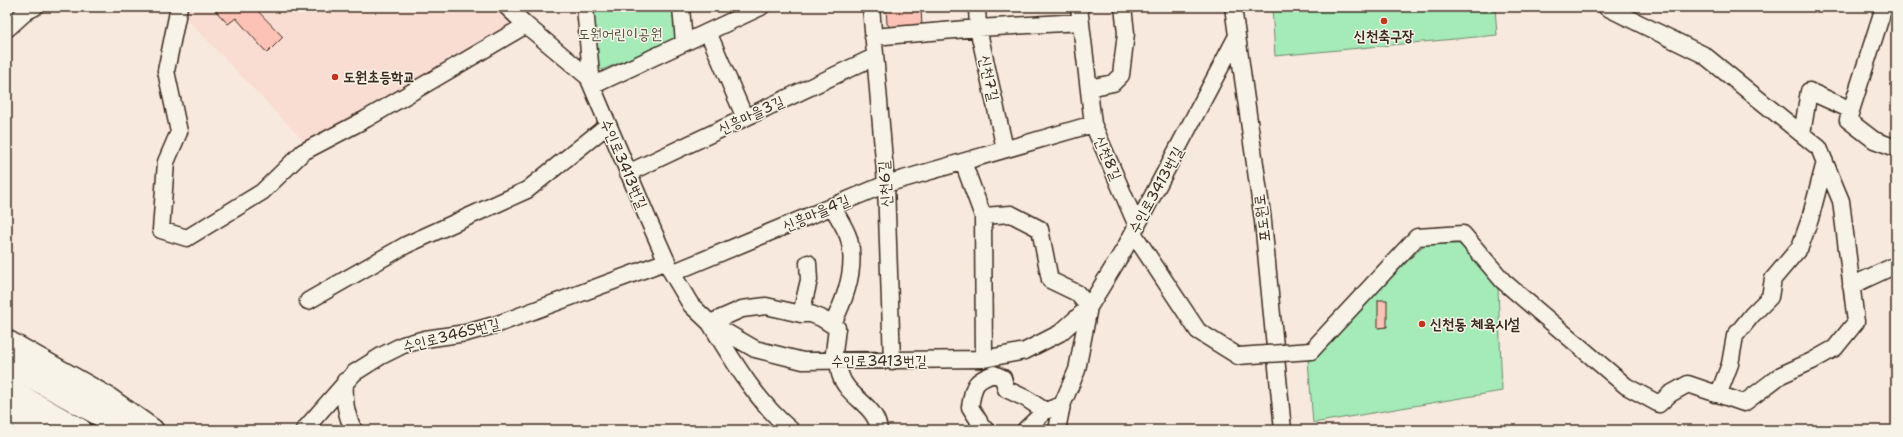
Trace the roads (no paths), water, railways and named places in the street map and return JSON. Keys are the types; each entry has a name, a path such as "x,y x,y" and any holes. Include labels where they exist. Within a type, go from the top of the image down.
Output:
{"main road":[{"path":"7,340 108,398 153,430"},
{"path":"7,364 132,430"},
{"path":"7,388 81,430"},
{"path":"7,412 40,430"}],"street":[{"path":"7,29 27,11 35,7"},
{"path":"179,7 166,71 179,132 166,162 161,230 187,238 262,192 303,152 366,119 526,25"},
{"name":"수인로3413번길","path":"507,7 588,77 628,173 670,267 691,305 710,323 755,349 803,361 984,359 1025,351 1060,332 1089,307 1135,230 1237,36"},
{"path":"585,7 592,86 761,7"},
{"path":"681,7 684,43"},
{"name":"신천6길","path":"870,7 886,184 892,361"},
{"name":"신천7길","path":"976,7 978,28 1004,149"},
{"path":"1089,88 1113,82 1121,75 1126,32 1123,7"},
{"name":"포도원로","path":"1233,7 1263,221 1283,430"},
{"path":"1606,7 1704,54 1819,148 1841,202 1856,322 1835,348 1812,361 1781,374 1744,403 1715,394"},
{"path":"1884,7 1848,120 1874,140 1896,148"},
{"path":"873,37 978,28 1080,14"},
{"name":"신천8길","path":"1080,14 1093,124 1135,230 1198,331 1238,356 1311,351 1417,236 1463,234 1503,280 1626,386 1660,404 1670,394 1688,384 1715,394"},
{"path":"708,32 745,118"},
{"name":"신흥마을3길","path":"628,173 874,57"},
{"path":"1802,134 1809,91 1852,110"},
{"name":"신흥마을4길","path":"670,267 886,184 1093,124"},
{"path":"308,301 406,245 527,190 608,125"},
{"path":"962,162 983,216 984,359"},
{"path":"1715,394 1719,393 1727,371 1735,336 1752,315 1770,297 1773,279 1800,246 1810,219 1825,162"},
{"path":"832,206 849,238 852,264 840,310 832,325"},
{"path":"983,216 1011,214 1040,229 1050,280 1077,293 1089,307 1077,370 1062,405 1057,430"},
{"path":"801,314 809,280 808,263"},
{"path":"1851,286 1896,265"},
{"name":"수인로3465번길","path":"304,430 354,372 403,345 425,338 466,333 498,324 670,267"},
{"path":"791,430 772,414 759,398 733,361 710,323 742,309 766,306 801,314 810,314 821,318 837,328 836,361 840,374 856,398 872,411 880,430"},
{"path":"986,430 979,424 979,421 970,407 974,389 980,379 994,374 1003,378 1006,389 1027,399 1044,411"},
{"path":"345,381 344,402 349,422 354,430"},
{"path":"1025,430 1044,411 1062,405"}],"place":[{"name":"신천축구장","path":"1384,21"},
{"name":"도원초등학교","path":"335,77"},
{"name":"신천동 체육시설","path":"1422,324"}],"park label":[{"name":"도원어린이공원","path":"620,34"}]}
